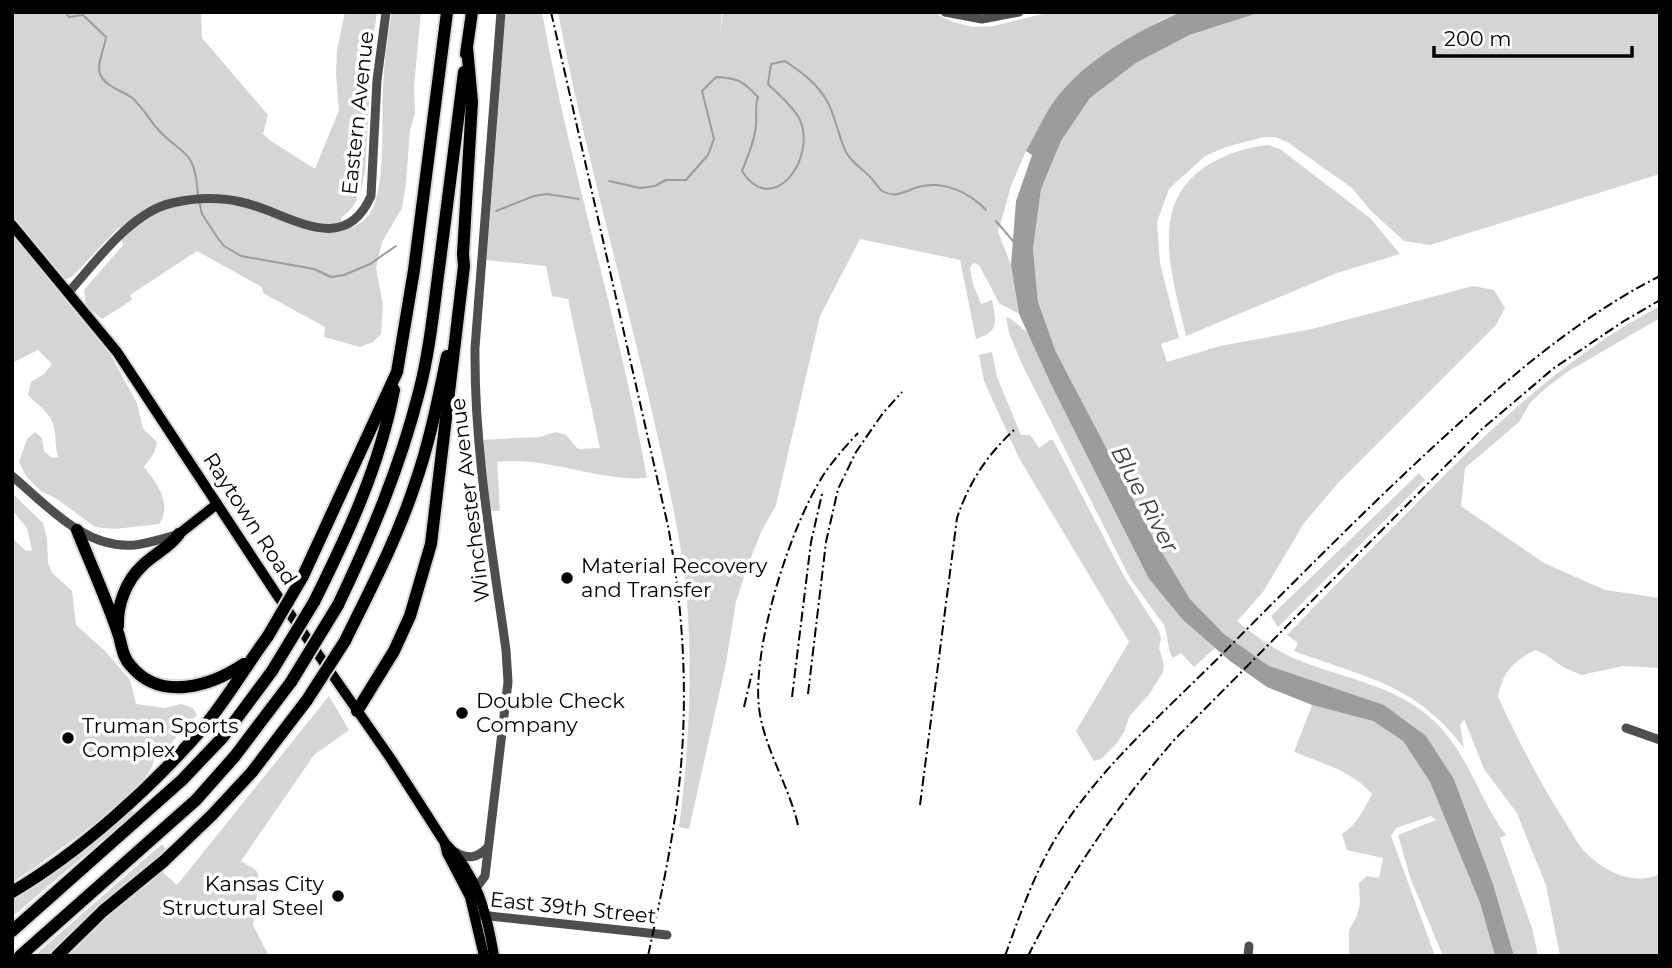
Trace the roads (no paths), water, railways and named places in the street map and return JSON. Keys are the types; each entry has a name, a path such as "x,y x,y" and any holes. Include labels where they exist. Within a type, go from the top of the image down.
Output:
{"highway":[{"path":"12,931 131,827 223,737 272,671 314,602 344,543 369,482 389,420 414,270 447,12"},
{"path":"20,956 195,800 235,756 291,682 338,605 368,544 406,442 420,389 434,309 472,12"},
{"path":"357,712 394,651 410,616 431,544 464,266 472,102 467,47"},
{"path":"57,956 212,815 251,772 307,700 345,641 392,546 415,486 438,404 463,254"},
{"path":"12,892 92,835 176,757 204,726 268,636 303,576 397,372"},
{"path":"77,530 130,665 141,676 167,687 189,687 215,681 250,660"},
{"path":"119,637 118,620 123,593 141,566 172,545 179,534"}],"main road":[{"name":"Raytown Road","path":"12,225 117,352 217,505 445,843 454,852 471,888 494,956"},
{"path":"179,534 217,505"},
{"name":"Raytown Road","path":"445,843 447,853 471,888"},
{"name":"Raytown Road","path":"481,915 484,956"}],"street":[{"name":"Eastern Avenue","path":"68,293 127,229 154,209 177,202 216,198 242,202 295,223 332,229 348,225 357,219 365,210 371,195 377,80 386,12"},
{"name":"Winchester Avenue","path":"471,888 485,876 508,682 474,403 475,348 501,12"},
{"path":"945,12 982,19 1019,12"},
{"path":"12,475 77,530 105,542 124,545 150,542 179,534"},
{"path":"1626,728 1660,740"},
{"path":"454,852 473,858 487,848"},
{"name":"East 39th Street","path":"481,915 667,935"}],"waterway":[{"path":"65,12 69,17 83,15 106,37 100,74 110,85 135,100 164,136 186,154 194,168 198,196"},
{"path":"609,181 640,188 655,186 666,180 686,180 708,155 714,139 702,91 716,77 740,81 758,97 754,137 742,171 754,184 766,189 778,186 789,178 797,166 804,135 797,115 768,84 771,64 785,61 808,78 823,95 849,156 882,191 896,194 927,185 946,186 964,193 986,210"},
{"path":"496,211 534,196 547,194 579,199"},
{"path":"199,201 202,214 217,237 224,246 241,256 314,269 331,277 344,275 370,264 396,246"},
{"path":"996,221 1013,241"}],"railway":[{"path":"551,12 668,526 678,595 684,699 681,768 671,842 648,956"},
{"path":"1005,956 1031,886 1047,853 1085,796 1147,728 1365,512 1469,414 1520,370 1574,329 1630,292 1660,276"},
{"path":"1028,956 1060,897 1095,843 1133,790 1175,739 1482,429 1554,368 1660,300"},
{"path":"808,694 826,542 838,489 856,452 883,413 902,392"},
{"path":"920,805 957,518 980,470 1015,429"},
{"path":"798,825 762,723 758,682 761,653 776,588 799,524 824,474 858,433"},
{"path":"792,697 811,542 822,494"},
{"path":"744,707 752,673"}],"place":[{"name":"Material Recovery and Transfer","path":"567,578"},
{"name":"Double Check Company","path":"462,713"},
{"name":"Truman Sports Complex","path":"68,738"},
{"name":"Kansas City Structural Steel","path":"338,896"}],"water label":[{"name":"Blue River","path":"1145,499"}]}
